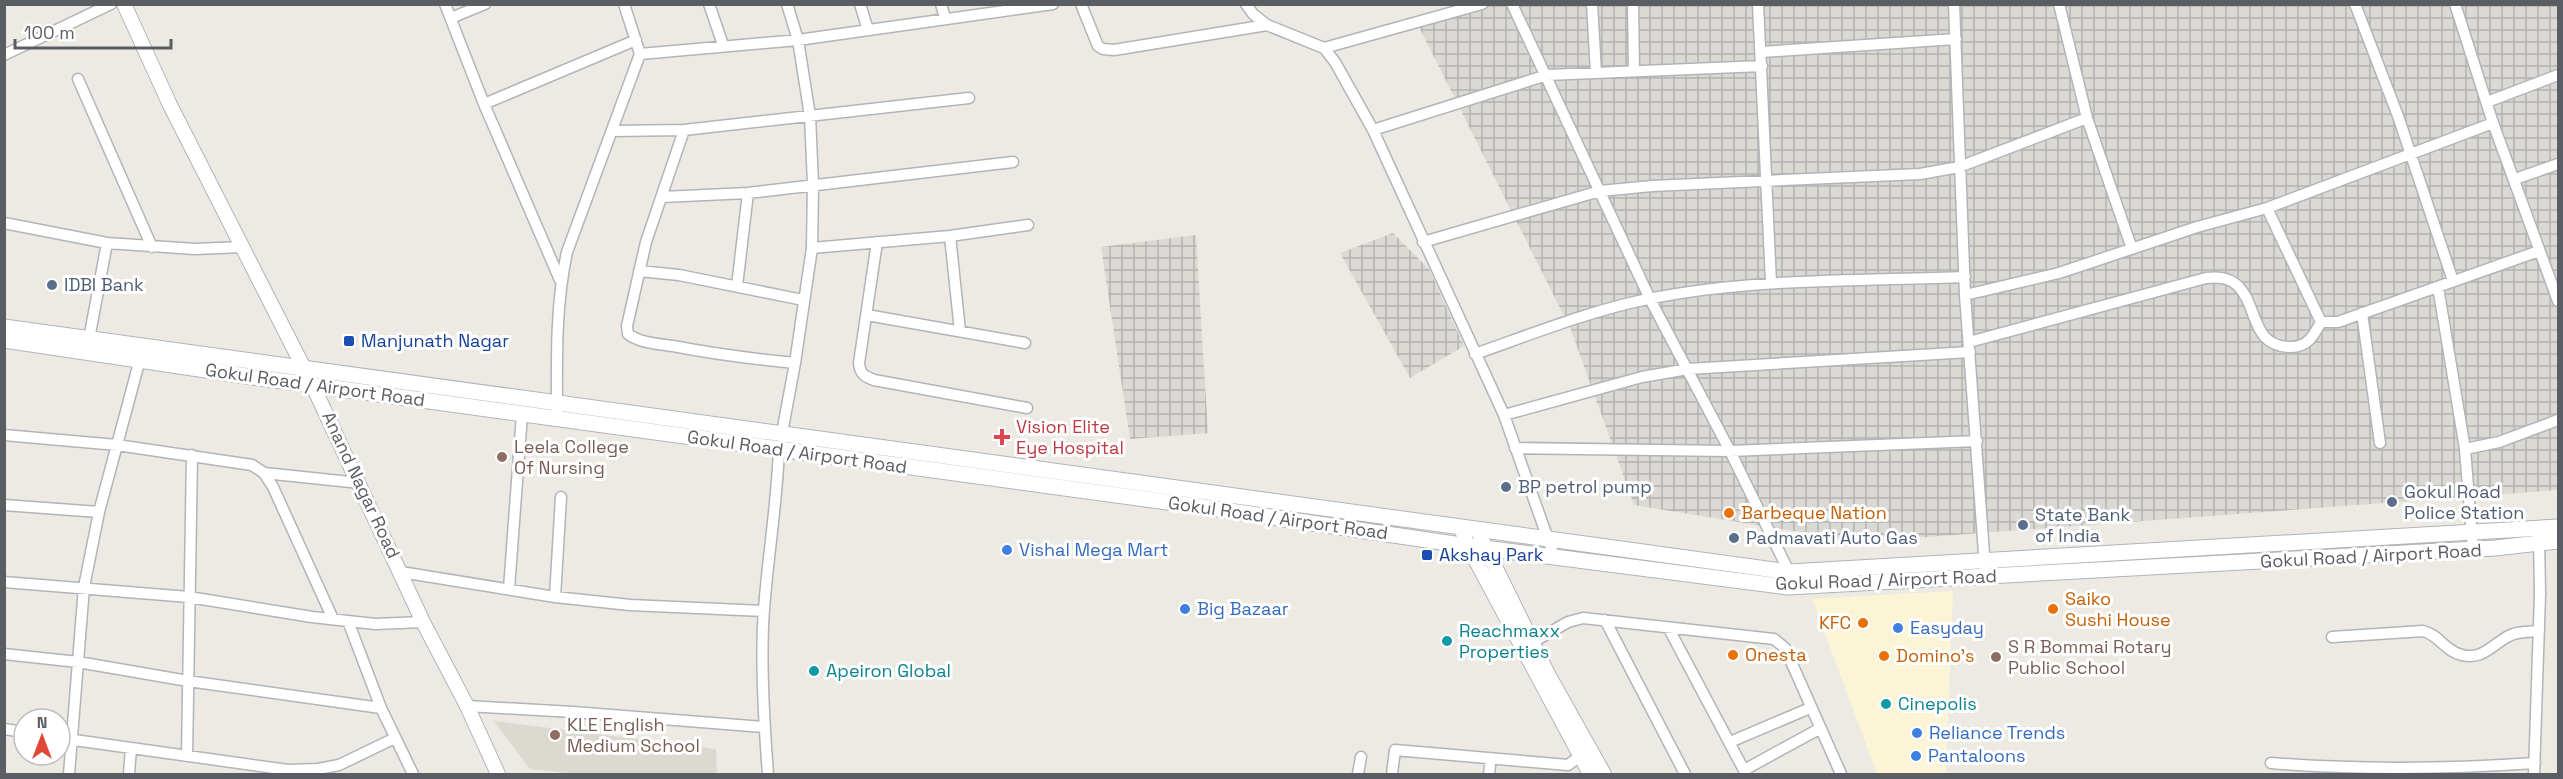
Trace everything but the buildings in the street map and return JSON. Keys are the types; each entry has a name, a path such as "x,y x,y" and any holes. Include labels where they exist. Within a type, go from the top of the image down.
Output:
{"main road":[{"name":"Gokul Road / Airport Road","path":"4,327 304,368 779,449 1468,546 1788,587 1985,578 2473,549 2539,536 2559,527"},
{"name":"Gokul Road / Airport Road","path":"4,340 313,386 522,414 557,411 782,433 1789,572 2471,533 2539,536 2559,542"}],"street":[{"path":"4,55 111,4"},
{"name":"Anand Nagar Road","path":"124,4 170,105 313,386 423,622 467,706 498,774"},
{"path":"445,4 484,104 561,280"},
{"path":"451,18 485,4"},
{"path":"557,411 556,351 561,280 567,252 640,54 624,4"},
{"path":"709,4 723,45"},
{"path":"782,433 812,248 813,184 810,116 798,40 787,4"},
{"path":"860,4 868,30"},
{"path":"941,4 945,18"},
{"path":"640,54 798,40 1014,6 1053,4"},
{"path":"1081,4 1098,46 1103,49 1114,50 1267,25"},
{"path":"1246,4 1253,14 1267,25 1324,48 1335,62 1373,130 1504,415 1554,556"},
{"path":"1324,48 1482,4"},
{"path":"1512,4 1650,298 1730,451 1789,572"},
{"path":"1592,4 1596,73"},
{"path":"1633,4 1634,71"},
{"path":"1758,4 1771,283"},
{"path":"1954,4 1965,296 1986,562 1985,578"},
{"path":"2059,4 2087,118 2132,249"},
{"path":"2355,4 2411,154 2453,281"},
{"path":"2455,4 2493,123 2539,251 2558,296"},
{"path":"1761,52 1956,39"},
{"path":"484,104 636,40"},
{"path":"1373,130 1547,75 1762,66"},
{"path":"2487,102 2559,75"},
{"path":"78,79 152,247"},
{"path":"612,131 684,130 969,98"},
{"path":"1423,242 1600,191 1652,186 1920,174 1959,167 2087,118"},
{"path":"1965,296 2059,273 2197,227 2267,208 2493,123"},
{"path":"684,130 646,242 627,326 628,334 634,338 728,357 795,363"},
{"path":"662,197 748,193 1013,162"},
{"path":"2515,179 2559,164"},
{"path":"737,286 748,193"},
{"path":"2267,208 2321,322"},
{"path":"4,223 107,243 195,249 242,247"},
{"path":"812,248 950,236 1028,225"},
{"path":"950,236 960,331"},
{"path":"877,242 859,363 860,371 864,376 874,380 1027,408"},
{"path":"89,339 107,243"},
{"path":"2321,322 2338,322 2539,251"},
{"path":"639,271 679,275 802,300"},
{"path":"1475,354 1598,311 1650,298 1771,283 1965,277"},
{"path":"1504,415 1642,377 1688,369 1969,347 2206,278 2230,280 2239,287 2262,335 2270,343 2280,347 2297,347 2305,344 2312,339 2321,322"},
{"path":"2438,287 2465,449 2473,549"},
{"path":"2362,313 2380,443"},
{"path":"867,315 1025,343"},
{"path":"71,707 78,662 84,587 99,512 140,360"},
{"path":"509,589 522,414"},
{"path":"2465,449 2499,442 2559,420"},
{"path":"4,435 192,455 252,465 264,473 273,486 333,619"},
{"path":"1515,448 1730,451 1977,441"},
{"path":"768,774 764,727 764,611 776,508 779,449"},
{"path":"188,756 192,455"},
{"path":"264,473 360,483"},
{"path":"555,597 561,497"},
{"path":"4,505 99,512"},
{"path":"1461,528 1468,546 1525,635"},
{"path":"1478,530 1525,635 1595,771"},
{"path":"2534,774 2539,631 2539,536"},
{"path":"401,572 555,597 630,605 764,611"},
{"path":"4,582 189,597 375,624 423,622"},
{"path":"1525,635 1576,619 1605,620 1669,629 1767,638 1780,642 1785,648 1809,708 1840,774"},
{"path":"1605,620 1685,774"},
{"path":"348,621 381,708 413,774"},
{"path":"1669,629 1745,772 1819,729"},
{"path":"2332,637 2423,631 2432,635 2454,653 2464,656 2480,655 2508,636 2539,631"},
{"path":"4,654 78,662 188,681 381,708"},
{"path":"467,706 585,712 764,727"},
{"path":"1731,742 1809,708"},
{"path":"72,739 288,770 318,769 339,765 395,738"},
{"path":"129,774 132,748"},
{"path":"1392,774 1395,750 1568,765 1585,752"},
{"path":"1358,774 1361,758"},
{"path":"2271,763 2294,770 2338,771 2535,763"}],"shaded area":[{"path":"1464,4 2558,5 2558,490 1861,542 1634,505 1571,330 1419,27"},
{"path":"1393,233 1429,269 1464,346 1410,378 1340,253"},
{"path":"1196,235 1208,433 1130,439 1101,247"},
{"path":"1953,591 1946,774 1877,774 1812,599"},
{"name":"KLE English Medium School","path":"494,721 716,749 717,774 576,774 530,769"}],"place":[{"name":"IDBI Bank","path":"52,285"},
{"name":"Manjunath Nagar","path":"349,341"},
{"name":"Vision Elite Eye Hospital","path":"1002,437"},
{"name":"Leela College Of Nursing","path":"502,457"},
{"name":"BP petrol pump","path":"1506,487"},
{"name":"Gokul Road Police Station","path":"2392,502"},
{"name":"Barbeque Nation","path":"1729,513"},
{"name":"State Bank of India","path":"2023,525"},
{"name":"Padmavati Auto Gas","path":"1734,538"},
{"name":"Vishal Mega Mart","path":"1007,550"},
{"name":"Akshay Park","path":"1427,555"},
{"name":"Big Bazaar","path":"1185,609"},
{"name":"Saiko Sushi House","path":"2053,609"},
{"name":"KFC","path":"1863,623"},
{"name":"Easyday","path":"1898,628"},
{"name":"Reachmaxx Properties","path":"1447,641"},
{"name":"Onesta","path":"1733,655"},
{"name":"Domino's","path":"1884,656"},
{"name":"S R Bommai Rotary Public School","path":"1996,657"},
{"name":"Apeiron Global","path":"814,671"},
{"name":"Cinepolis","path":"1886,704"},
{"name":"Reliance Trends","path":"1917,733"},
{"name":"KLE English Medium School","path":"555,735"},
{"name":"Pantaloons","path":"1916,756"}]}
